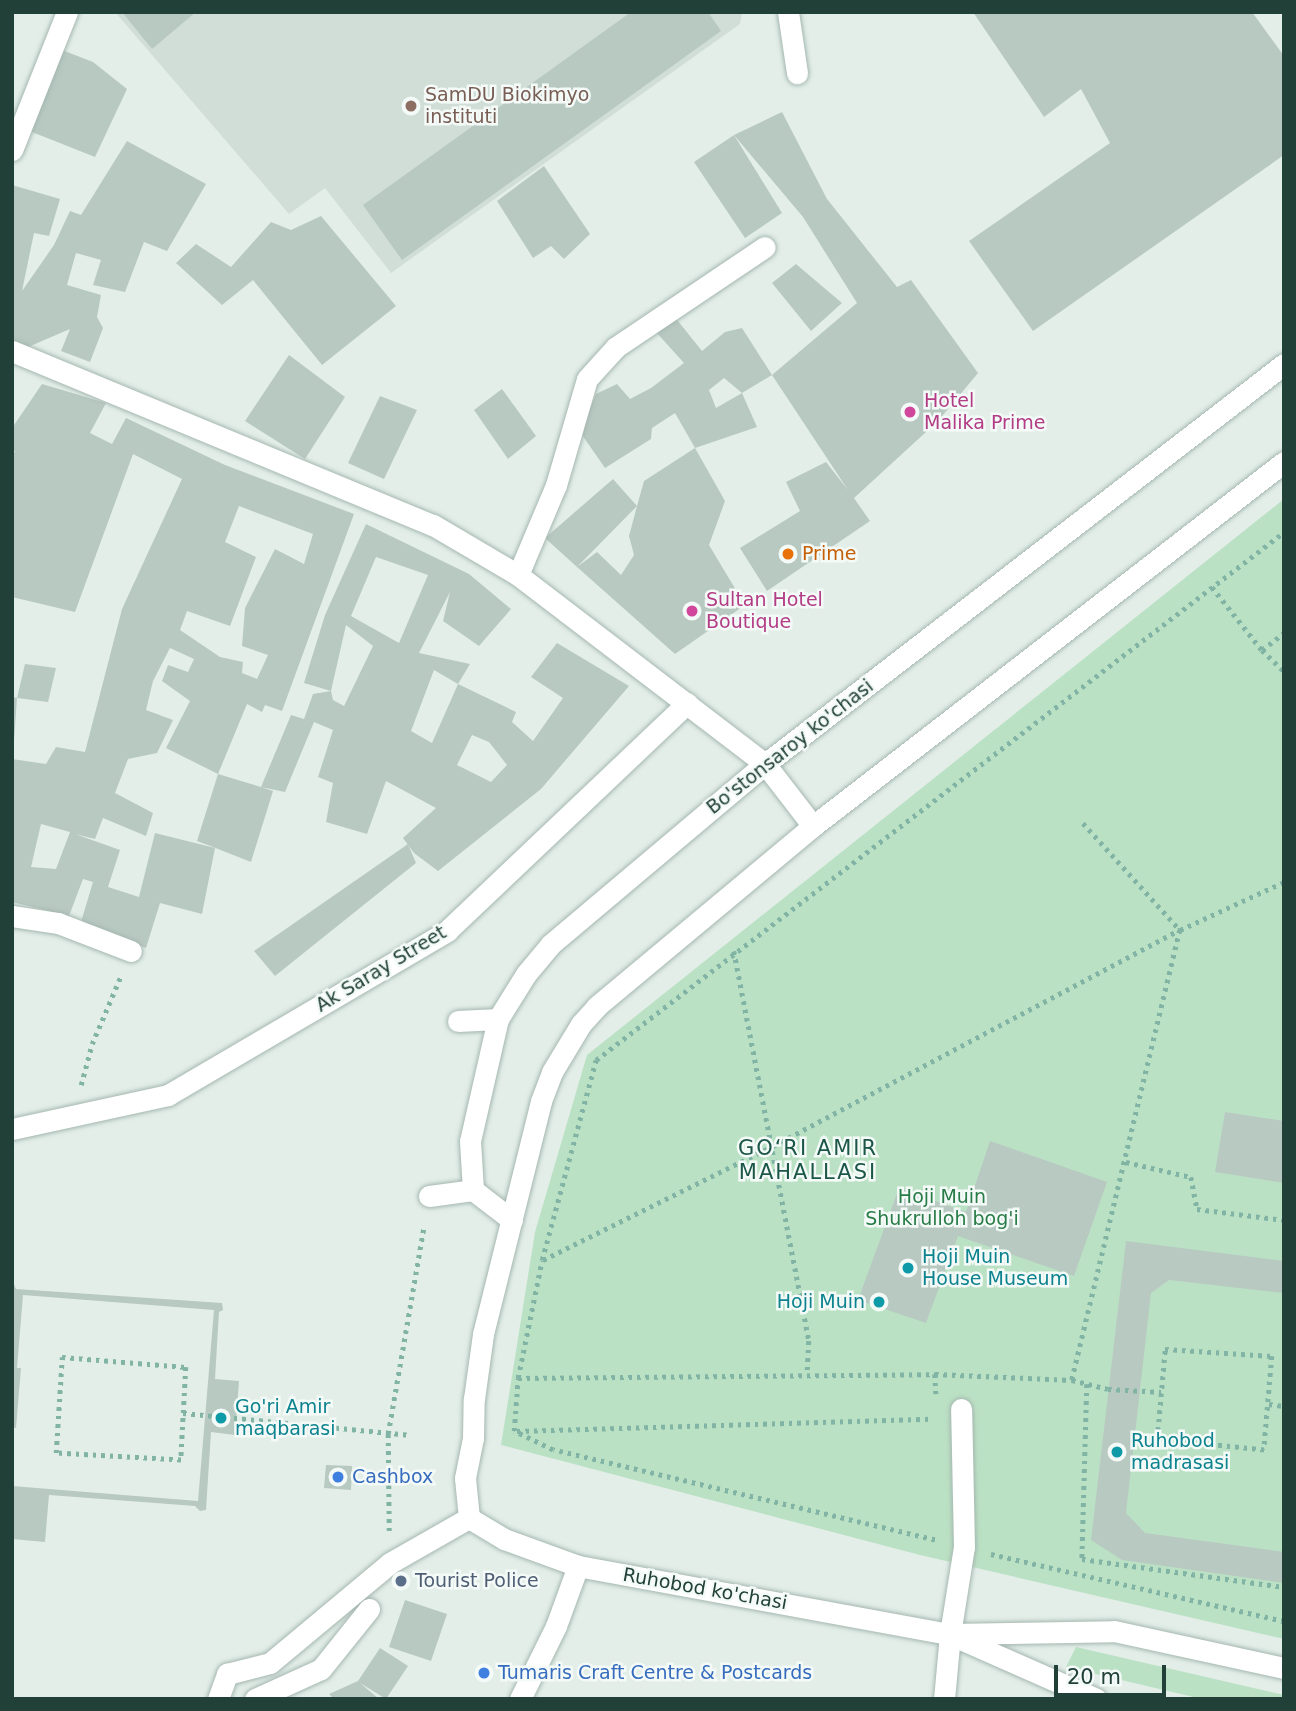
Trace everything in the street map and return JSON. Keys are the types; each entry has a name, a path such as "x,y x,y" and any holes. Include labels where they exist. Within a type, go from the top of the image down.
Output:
{"street":[{"path":"12,150 67,12"},
{"path":"788,12 797,74"},
{"path":"518,575 555,485 587,379 616,347 765,247"},
{"path":"12,351 433,525 518,575 765,764 813,826"},
{"name":"Bo'stonsaroy ko'chasi","path":"474,1189 470,1141 498,1019 526,974 551,944 765,764 1284,364"},
{"path":"218,1699 227,1674 270,1662 390,1563 469,1518 465,1478 473,1438 483,1334 541,1101 552,1072 581,1024 597,1006 813,826 1284,462"},
{"name":"Ak Saray Street","path":"12,1129 168,1096 447,931 687,703"},
{"path":"12,916 58,923 131,951"},
{"path":"458,1021 498,1019"},
{"path":"429,1196 474,1189 512,1220"},
{"path":"944,1699 950,1634 964,1547 961,1409"},
{"name":"Ruhobod ko'chasi","path":"469,1518 504,1539 578,1566 950,1634 1114,1631 1284,1668"},
{"path":"520,1699 556,1626 578,1566"},
{"path":"255,1699 321,1669 369,1609"},
{"name":"Ruhobod ko'chasi","path":"950,1634 1096,1699"}],"path":[{"path":"514,1431 518,1378 542,1260 596,1060 734,951 1284,532"},
{"path":"1212,587 1262,650 1284,671"},
{"path":"1262,650 1284,633"},
{"path":"1083,823 1180,930"},
{"path":"542,1260 773,1146 1180,930 1284,881"},
{"path":"1072,1380 1180,930"},
{"path":"73,1117 92,1044 131,951"},
{"path":"734,951 810,1341 807,1375"},
{"path":"1126,1162 1191,1177 1197,1209 1284,1220"},
{"path":"390,1563 388,1434 429,1196"},
{"path":"1165,1349 1272,1356 1269,1404 1264,1450 1157,1439 1165,1349"},
{"path":"62,1357 186,1367 183,1413 181,1460 56,1453 62,1357"},
{"path":"518,1378 935,1374 1072,1380 1108,1389 1161,1392"},
{"path":"935,1374 936,1397"},
{"path":"1087,1384 1082,1559 1284,1587"},
{"path":"1269,1404 1284,1406"},
{"path":"183,1413 388,1434 411,1434"},
{"path":"514,1431 936,1419"},
{"path":"514,1431 554,1450 1284,1621"}],"shaded area":[{"name":"SamDU Biokimyo instituti","path":"115,12 742,12 740,24 391,273 325,188 289,214"}],"green space":[{"name":"Hoji Muin Shukrulloh bog'i","path":"1284,499 1284,1639 920,1555 501,1445 535,1232 587,1055"},
{"path":"1076,1647 1284,1695 1284,1699 1202,1699 1066,1667"}],"building":[{"path":"122,12 196,12 152,49"},
{"path":"631,12 708,12 721,31 402,260 363,205"},
{"path":"973,12 1252,12 1284,56 1284,155 1033,331 969,241 1110,143 1081,89 1044,117"},
{"path":"62,50 93,62 127,89 95,157 27,130"},
{"path":"782,112 827,199 897,287 911,280 978,373 938,421 854,498 870,521 767,591 740,548 800,511 786,482 826,462 848,490 772,375 857,303 803,217 734,135"},
{"path":"734,135 782,213 745,238 694,162"},
{"path":"127,141 206,184 167,251 144,242 125,292 93,285 101,260 76,253 67,285 101,295 97,317 103,328 90,362 61,351 70,329 28,347 12,341 12,185 60,199 49,236 34,233 22,291 54,245 70,211 81,215"},
{"path":"544,166 590,234 564,259 551,246 533,258 497,201"},
{"path":"321,216 396,306 322,365 253,280 222,305 176,263 196,244 231,267 271,222 291,230"},
{"path":"796,264 842,303 811,331 772,283"},
{"path":"670,311 702,351 725,332 742,328 772,375 742,393 757,427 695,448 675,413 652,428 651,439 605,468 580,432 596,394 617,384 630,399 651,388 684,363 656,332","holes":["724,378 742,393 716,408 709,390"]},
{"path":"289,355 345,397 305,459 245,421"},
{"path":"42,384 106,403 90,433 112,444 126,418 225,465 354,514 282,711 265,705 262,712 247,704 218,774 166,748 190,701 162,681 168,665 188,672 194,659 170,648 153,681 146,710 173,720 157,753 128,759 115,793 153,813 146,836 103,818 95,839 75,834 120,850 108,887 139,897 155,833 215,848 202,914 160,903 146,948 81,922 93,882 83,879 69,916 12,902 12,759 46,764 56,747 85,752 122,609 182,479 133,454 75,612 12,597 12,457 15,451 12,450 12,428","holes":["239,506 313,534 304,564 275,549 245,608 242,646 268,655 257,679 242,673 243,662 220,657 180,630 187,611 230,626 256,557 225,542","41,824 70,832 56,869 31,867"]},
{"path":"502,389 536,436 508,459 474,410"},
{"path":"380,396 417,410 384,479 348,463"},
{"path":"695,448 725,501 709,545 745,605 675,654 577,567 597,552 621,575 634,555 629,536 644,481"},
{"path":"613,479 637,506 577,567 545,538"},
{"path":"366,524 469,574 511,609 479,646 443,621 450,592 419,653 470,664 458,684 516,712 512,722 533,741 563,698 531,677 557,643 629,686 541,789 438,871 414,853 403,838 436,808 386,781 367,834 326,822 333,783 318,777 333,730 314,722 285,792 261,787 291,715 304,719 313,694 331,691 304,683 325,615","holes":["376,557 428,575 399,643 351,616","346,625 373,646 344,706 333,700 331,691","434,670 458,684 432,743 411,731","472,735 489,742 507,765 491,782 457,765"]},
{"path":"25,664 56,668 48,702 17,698"},
{"path":"12,697 17,698 14,741 12,741"},
{"path":"218,774 273,791 251,862 197,841"},
{"path":"408,844 416,863 275,976 254,951"},
{"path":"1225,1112 1284,1121 1284,1183 1215,1172"},
{"path":"990,1141 1107,1182 1074,1276 958,1236 926,1323 858,1300 899,1188 966,1212"},
{"name":"Ruhobod madrasasi","path":"1126,1241 1284,1261 1284,1293 1169,1280 1151,1293 1126,1513 1145,1533 1284,1552 1284,1583 1122,1560 1091,1540"},
{"name":"Go'ri Amir maqbarasi","path":"12,1279 16,1289 222,1303 223,1310 219,1312 215,1379 239,1381 235,1435 211,1432 206,1510 200,1511 195,1506 49,1495 45,1542 12,1539 12,1486 198,1501 214,1310 23,1295 17,1368 21,1368 16,1428 12,1427"},
{"name":"Cashbox","path":"326,1465 352,1466 351,1490 324,1488"},
{"path":"405,1600 447,1614 431,1661 389,1647"},
{"path":"380,1648 408,1666 386,1699 360,1683 379,1699 334,1699 329,1694 358,1681"}],"place":[{"name":"SamDU Biokimyo instituti","path":"411,106"},
{"name":"Hotel Malika Prime","path":"910,412"},
{"name":"Prime","path":"788,554"},
{"name":"Sultan Hotel Boutique","path":"692,611"},
{"name":"Hoji Muin House Museum","path":"908,1268"},
{"name":"Hoji Muin","path":"879,1302"},
{"name":"Go'ri Amir maqbarasi","path":"221,1418"},
{"name":"Ruhobod madrasasi","path":"1117,1452"},
{"name":"Cashbox","path":"338,1477"},
{"name":"Tourist Police","path":"401,1581"},
{"name":"Tumaris Craft Centre & Postcards","path":"484,1673"}],"district":[{"name":"GO‘RI AMIR MAHALLASI","path":"808,1160"}]}
